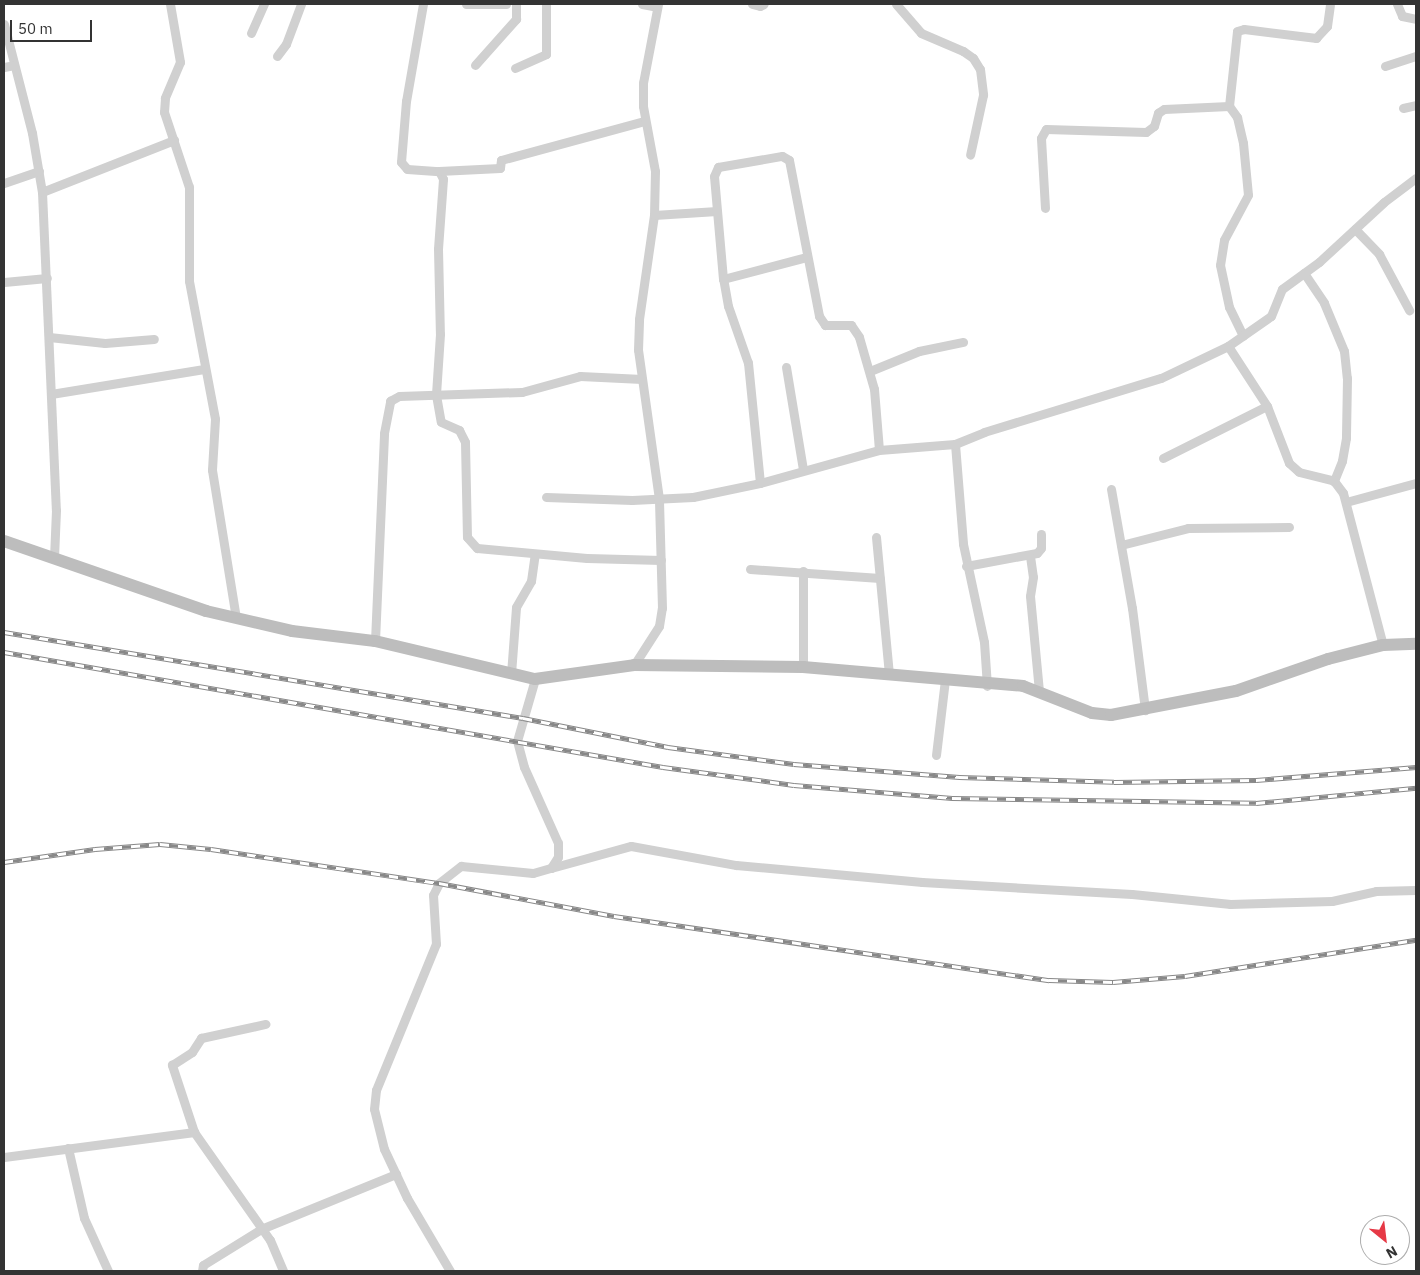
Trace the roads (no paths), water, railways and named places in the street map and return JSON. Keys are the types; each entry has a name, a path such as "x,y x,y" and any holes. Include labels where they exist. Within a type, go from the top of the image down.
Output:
{"main road":[{"path":"4,541 206,611 292,631 375,641 534,679 634,665 803,667 889,674 987,686 1023,686 1092,713 1111,715 1145,710 1236,691 1328,659 1383,645 1416,644"}],"street":[{"path":"170,4 180,62 165,98 164,112 188,187 189,281 204,369 215,419 212,470 236,618"},
{"path":"251,33 264,4"},
{"path":"277,56 286,44 301,4"},
{"path":"423,4 406,101 402,162 407,169 439,171 500,168 501,160 645,121"},
{"path":"466,4 506,4"},
{"path":"475,65 516,20 516,4"},
{"path":"515,68 546,54 546,4"},
{"path":"634,665 658,626 662,608 659,499 642,379 639,319 654,215 655,171 645,121 643,83 658,6 642,4"},
{"path":"752,4 760,6 764,4"},
{"path":"896,4 921,33 963,51 973,58 980,69 983,95 970,154"},
{"path":"1396,4 1402,16 1416,19"},
{"path":"1244,336 1229,307 1220,265 1224,240 1248,196 1244,143 1237,117 1229,106 1237,31 1244,29 1316,38 1327,26 1330,5"},
{"path":"4,24 40,171 42,192 51,394 54,558"},
{"path":"1385,66 1416,56"},
{"path":"4,67 14,65"},
{"path":"1403,108 1416,105"},
{"path":"1045,208 1041,138 1046,129 1146,132 1154,126 1158,113 1164,109 1229,106"},
{"path":"42,192 174,140"},
{"path":"760,482 752,428 748,362 728,306 723,279 714,176 718,168 786,157 791,164 806,257 821,322 825,325 851,325 856,330 870,372 879,450"},
{"path":"4,183 40,171"},
{"path":"439,171 443,179 438,249 440,334 436,396 441,422 459,430 465,442 466,529 471,544 477,548 536,554 661,560"},
{"path":"546,497 659,499 693,497 760,482 879,450 955,444 984,432 1161,378 1228,346 1271,316 1282,289 1304,273 1416,178"},
{"path":"654,215 717,211"},
{"path":"1355,229 1379,254 1409,310"},
{"path":"723,279 806,257"},
{"path":"1304,273 1324,303 1344,350 1347,378 1346,438 1342,461 1334,481"},
{"path":"4,282 47,278"},
{"path":"49,337 105,343 154,339"},
{"path":"870,372 919,351 964,342"},
{"path":"1228,346 1267,406 1293,468 1334,481 1346,502 1383,645"},
{"path":"786,367 803,470"},
{"path":"51,394 204,369"},
{"path":"375,641 386,409 390,401 399,396 522,392 580,376 642,379"},
{"path":"1163,458 1267,406"},
{"path":"955,444 966,566 984,642 987,686"},
{"path":"1346,502 1416,483"},
{"path":"1111,489 1145,710"},
{"path":"1121,545 1188,528 1289,527"},
{"path":"966,566 1030,556 1041,548 1041,534"},
{"path":"876,537 889,674"},
{"path":"511,674 516,607 531,581 536,554"},
{"path":"1030,556 1033,578 1030,596 1039,692"},
{"path":"750,568 880,578"},
{"path":"803,571 803,667"},
{"path":"534,679 517,741 524,767 558,843 558,856 550,868"},
{"path":"936,754 945,680"},
{"path":"450,1271 396,1174 377,1125 376,1090 436,944 434,895 449,872 461,866 533,873 631,846 736,865 922,882 1132,894 1230,904 1332,901 1376,891 1416,890"},
{"path":"265,1024 201,1038 190,1055 172,1065 194,1132 261,1229 283,1271"},
{"path":"4,1157 194,1132"},
{"path":"68,1148 84,1218 108,1271"},
{"path":"202,1271 203,1265 261,1229 396,1174"}],"railway":[{"path":"4,632 523,718 668,747 794,764 959,777 1114,782 1256,780 1416,767"},
{"path":"4,652 663,767 794,785 952,798 1256,803 1416,788"},
{"path":"4,862 95,849 160,844 211,849 439,883 614,916 1049,980 1113,982 1185,976 1416,940"}]}
